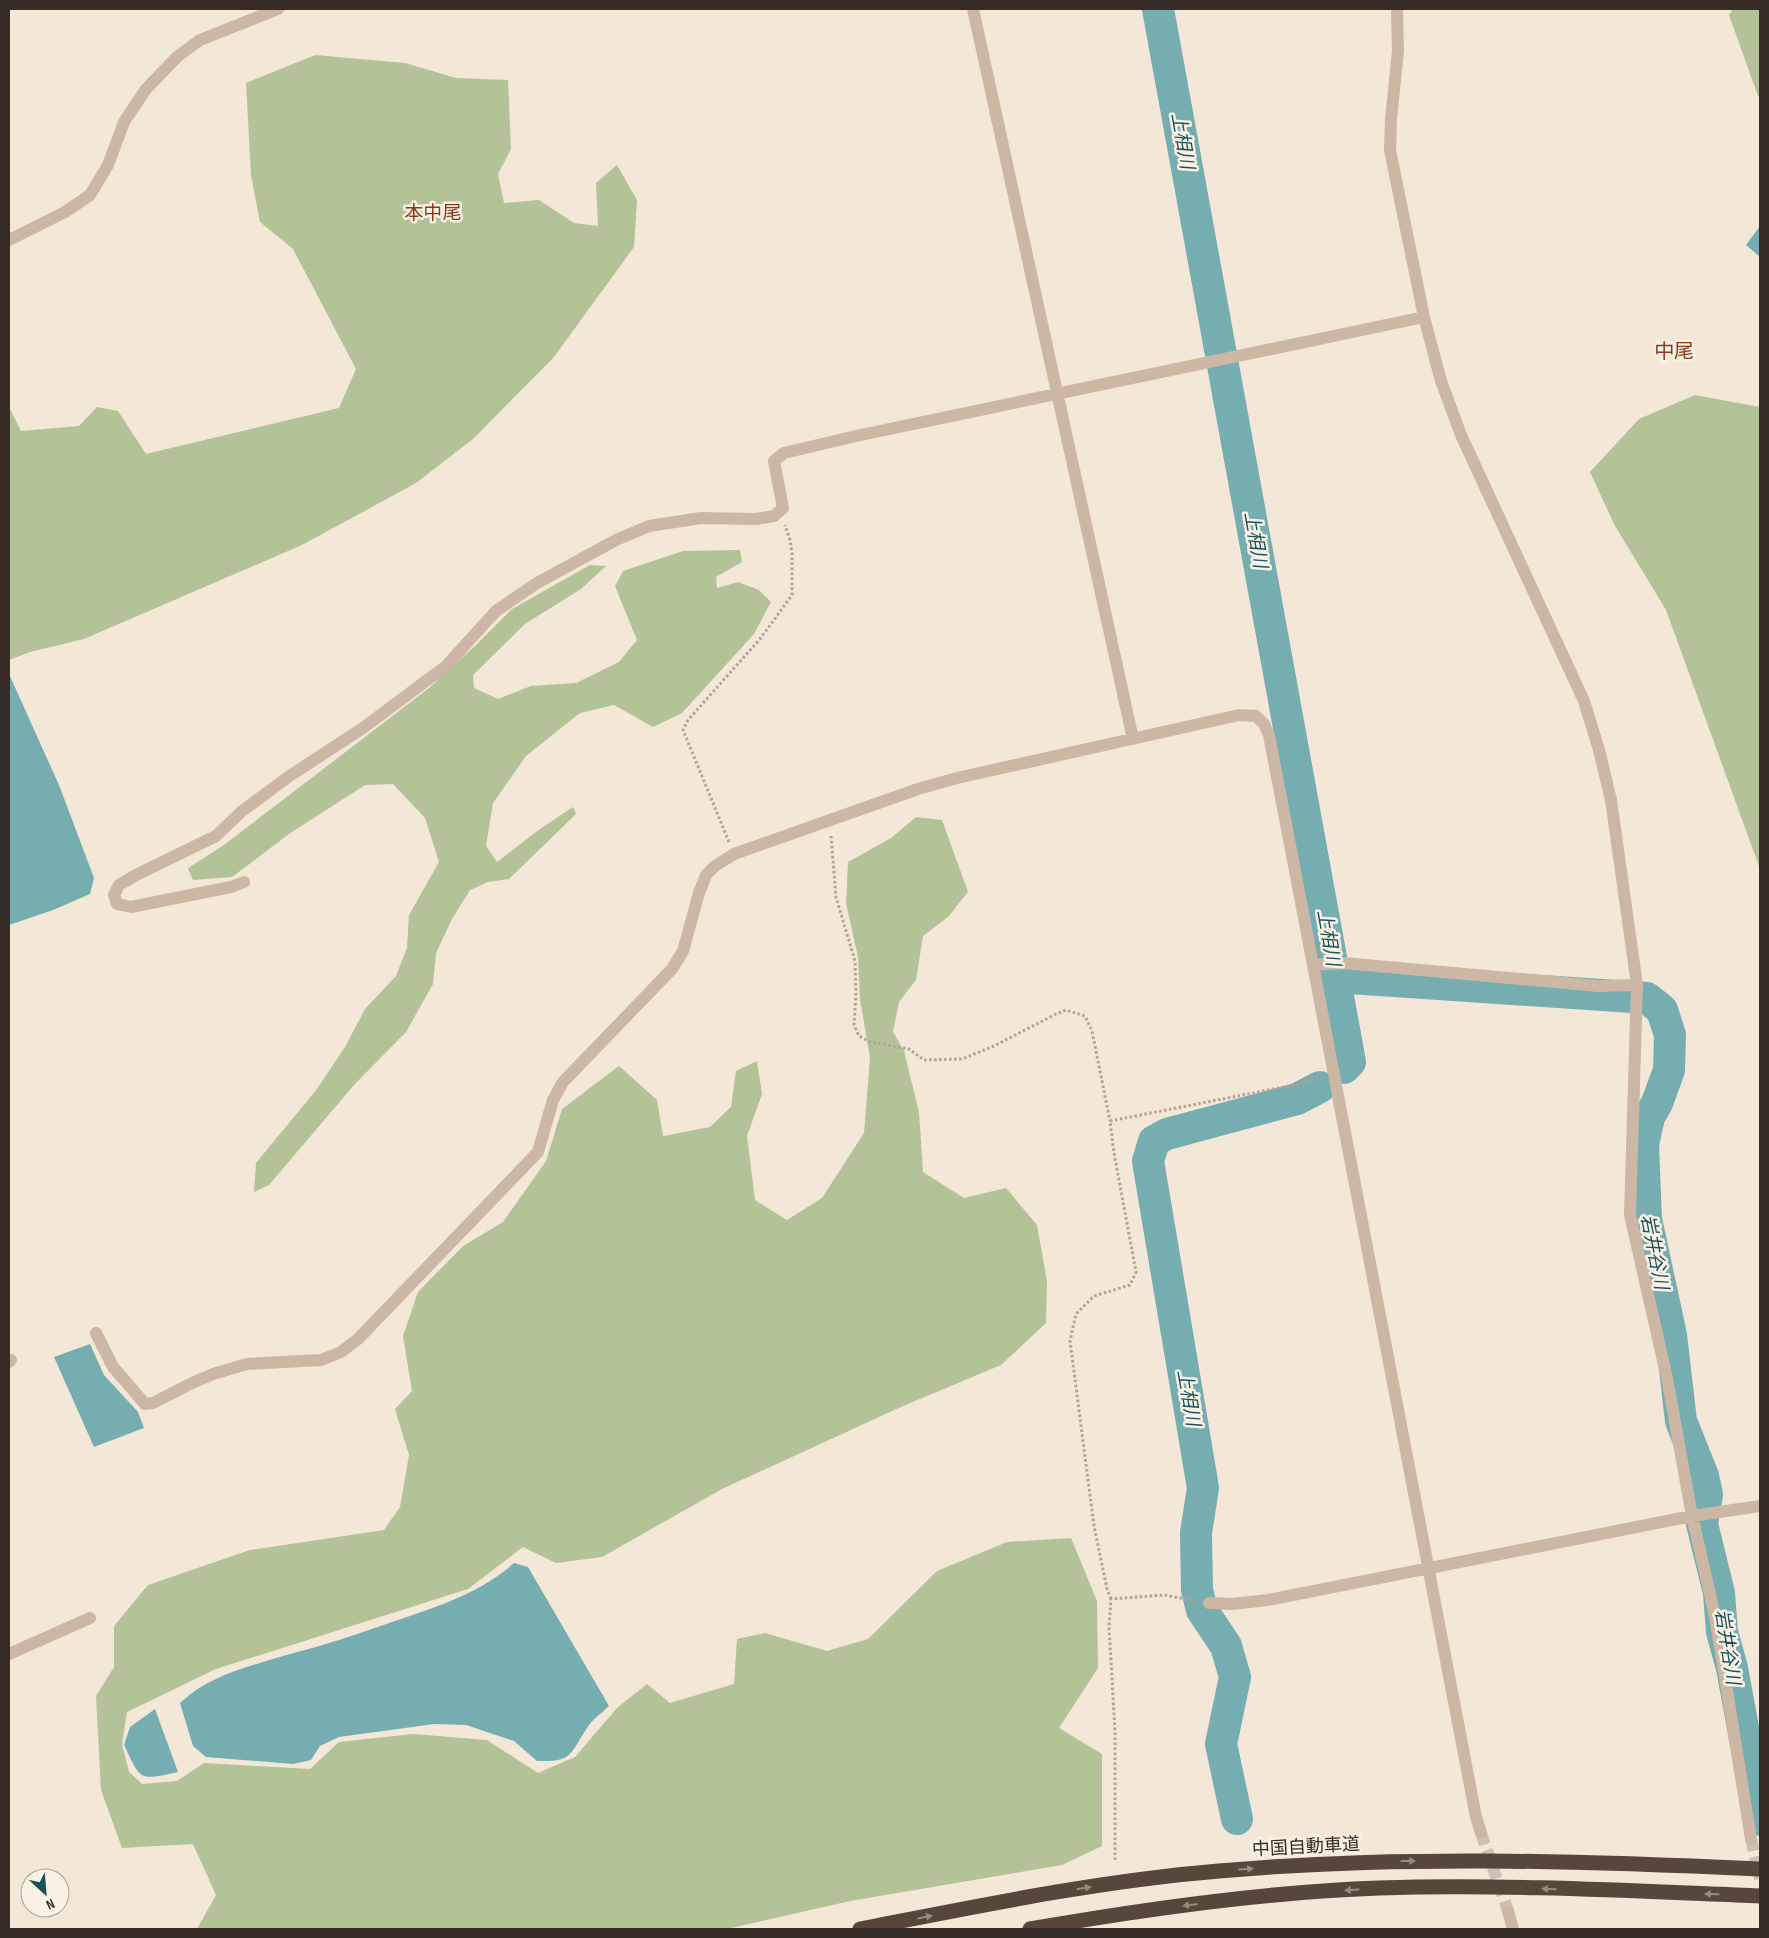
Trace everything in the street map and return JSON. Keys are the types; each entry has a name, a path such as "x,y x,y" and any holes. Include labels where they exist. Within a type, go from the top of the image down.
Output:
{"highway":[{"name":"中国自動車道","path":"860,1929 1091,1887 1217,1871 1382,1861 1475,1860 1610,1862 1760,1869"},
{"path":"1030,1929 1138,1911 1298,1893 1378,1888 1489,1887 1760,1896"}],"street":[{"path":"9,240 65,212 90,195 108,165 124,122 146,89 178,56 200,40 278,9"},
{"path":"973,9 1133,739"},
{"path":"1397,9 1398,51 1391,119 1390,150 1424,317 1441,381 1462,435 1580,692 1599,750 1611,800 1637,993 1630,1214 1667,1378 1692,1516 1714,1616 1751,1838"},
{"path":"244,882 231,887 131,907 117,904 114,895 119,885 216,836 242,811 291,775 363,728 446,666 496,611 537,583 616,540 649,526 700,518 756,519 774,516 783,508 774,461 784,453 856,436 1424,317"},
{"path":"96,1333 113,1367 145,1404 153,1403 213,1374 247,1364 321,1360 340,1352 358,1339 538,1152 553,1100 563,1082 672,969 683,951 699,893 706,876 715,866 734,854 918,789 957,778 1239,715 1256,716 1264,724 1269,735 1318,964 1333,1069 1476,1817 1481,1833"},
{"path":"1318,964 1343,963 1598,986 1637,993"},
{"path":"1209,1603 1232,1604 1268,1600 1692,1516 1760,1506"},
{"path":"9,1654 90,1618"},
{"path":"1508,1911 1512,1929"}],"path":[{"path":"734,854 683,730 688,720 760,639 792,595 790,540 785,524 774,516"},
{"path":"829,821 836,897 854,961 854,1025 859,1036 870,1042 909,1049 924,1060 962,1059 994,1046 1066,1010 1085,1016 1092,1030 1136,1272 1130,1285 1094,1296 1076,1314 1070,1341 1094,1526 1107,1589 1111,1599 1109,1626 1115,1732 1115,1860"},
{"path":"1110,1121 1299,1084 1333,1069"},
{"path":"1111,1599 1164,1595 1209,1603"}],"green space":[{"path":"1733,9 1760,9 1760,97 1758,96 1729,15"},
{"path":"315,55 405,63 456,78 508,80 511,149 498,174 504,203 539,200 574,223 598,226 596,183 617,165 637,200 634,247 554,357 473,439 416,483 302,545 84,639 30,652 9,660 9,407 21,431 79,426 97,407 118,411 146,454 339,408 356,369 293,249 260,222 251,175 246,83"},
{"path":"1695,395 1760,407 1760,869 1666,610 1614,524 1590,472 1639,419"},
{"path":"740,550 742,562 716,577 717,588 738,582 759,590 771,602 754,634 682,713 653,727 614,705 580,713 526,756 493,803 486,846 497,862 540,829 573,807 576,814 509,879 488,882 470,890 452,919 436,953 433,984 406,1032 354,1085 269,1185 254,1192 256,1163 317,1089 345,1047 365,1009 396,976 407,948 409,915 439,862 425,818 393,784 365,785 289,834 232,877 193,880 188,868 224,845 429,688 512,609 590,565 606,566 581,589 525,624 473,675 474,688 498,699 531,686 576,683 619,662 637,640 615,586 623,571 683,551"},
{"path":"916,817 942,820 968,892 948,917 923,936 916,980 899,1002 893,1032 904,1051 919,1112 923,1172 964,1198 1006,1188 1037,1225 1047,1281 1046,1323 1001,1365 903,1406 722,1489 602,1557 556,1563 523,1547 468,1589 216,1669 127,1712 122,1744 129,1772 142,1784 177,1781 204,1763 310,1769 339,1742 413,1734 487,1740 538,1773 575,1757 617,1708 647,1684 670,1703 734,1684 737,1639 765,1633 827,1651 868,1639 937,1571 1007,1542 1071,1538 1097,1601 1098,1668 1059,1728 1102,1754 1102,1846 1062,1865 850,1901 727,1929 197,1929 216,1895 193,1844 122,1848 101,1790 96,1696 114,1667 114,1626 148,1585 250,1550 384,1530 400,1507 409,1455 395,1409 412,1391 403,1336 418,1292 463,1246 503,1222 546,1161 562,1109 619,1066 657,1100 663,1136 710,1127 731,1107 736,1071 757,1061 762,1094 747,1136 755,1200 787,1220 822,1198 864,1133 870,1058 860,999 858,957 846,903 848,862 891,838"}],"water":[{"path":"1760,226 1760,257 1746,245"},
{"path":"9,674 59,785 94,878 90,894 53,910 9,925"},
{"path":"90,1344 104,1375 138,1412 144,1428 94,1447 54,1357"},
{"path":"514,1563 528,1567 609,1706 589,1725 573,1751 564,1758 537,1761 514,1741 466,1725 434,1724 339,1737 320,1746 311,1760 293,1764 206,1757 193,1746 180,1703 205,1685 246,1667 341,1639 441,1605 486,1583"},
{"path":"155,1709 178,1772 148,1777 138,1771 124,1745 130,1727"}],"waterway":[{"name":"上相川","path":"1158,9 1350,1062 1344,1068"},
{"name":"岩井谷川","path":"1335,977 1647,998 1662,1010 1670,1035 1669,1070 1657,1103 1649,1117 1643,1145 1646,1219 1671,1335 1681,1421 1703,1476 1707,1494 1702,1524 1719,1593 1722,1632 1732,1668 1760,1820"},
{"name":"上相川","path":"1237,1819 1221,1744 1235,1677 1226,1646 1202,1610 1197,1590 1196,1533 1203,1488 1148,1161 1154,1141 1167,1134 1297,1099 1320,1087"}],"tunnel":[{"path":"1481,1833 1508,1911"},
{"path":"1751,1839 1760,1879"}],"district":[{"name":"本中尾","path":"433,213"},
{"name":"中尾","path":"1674,352"}]}
